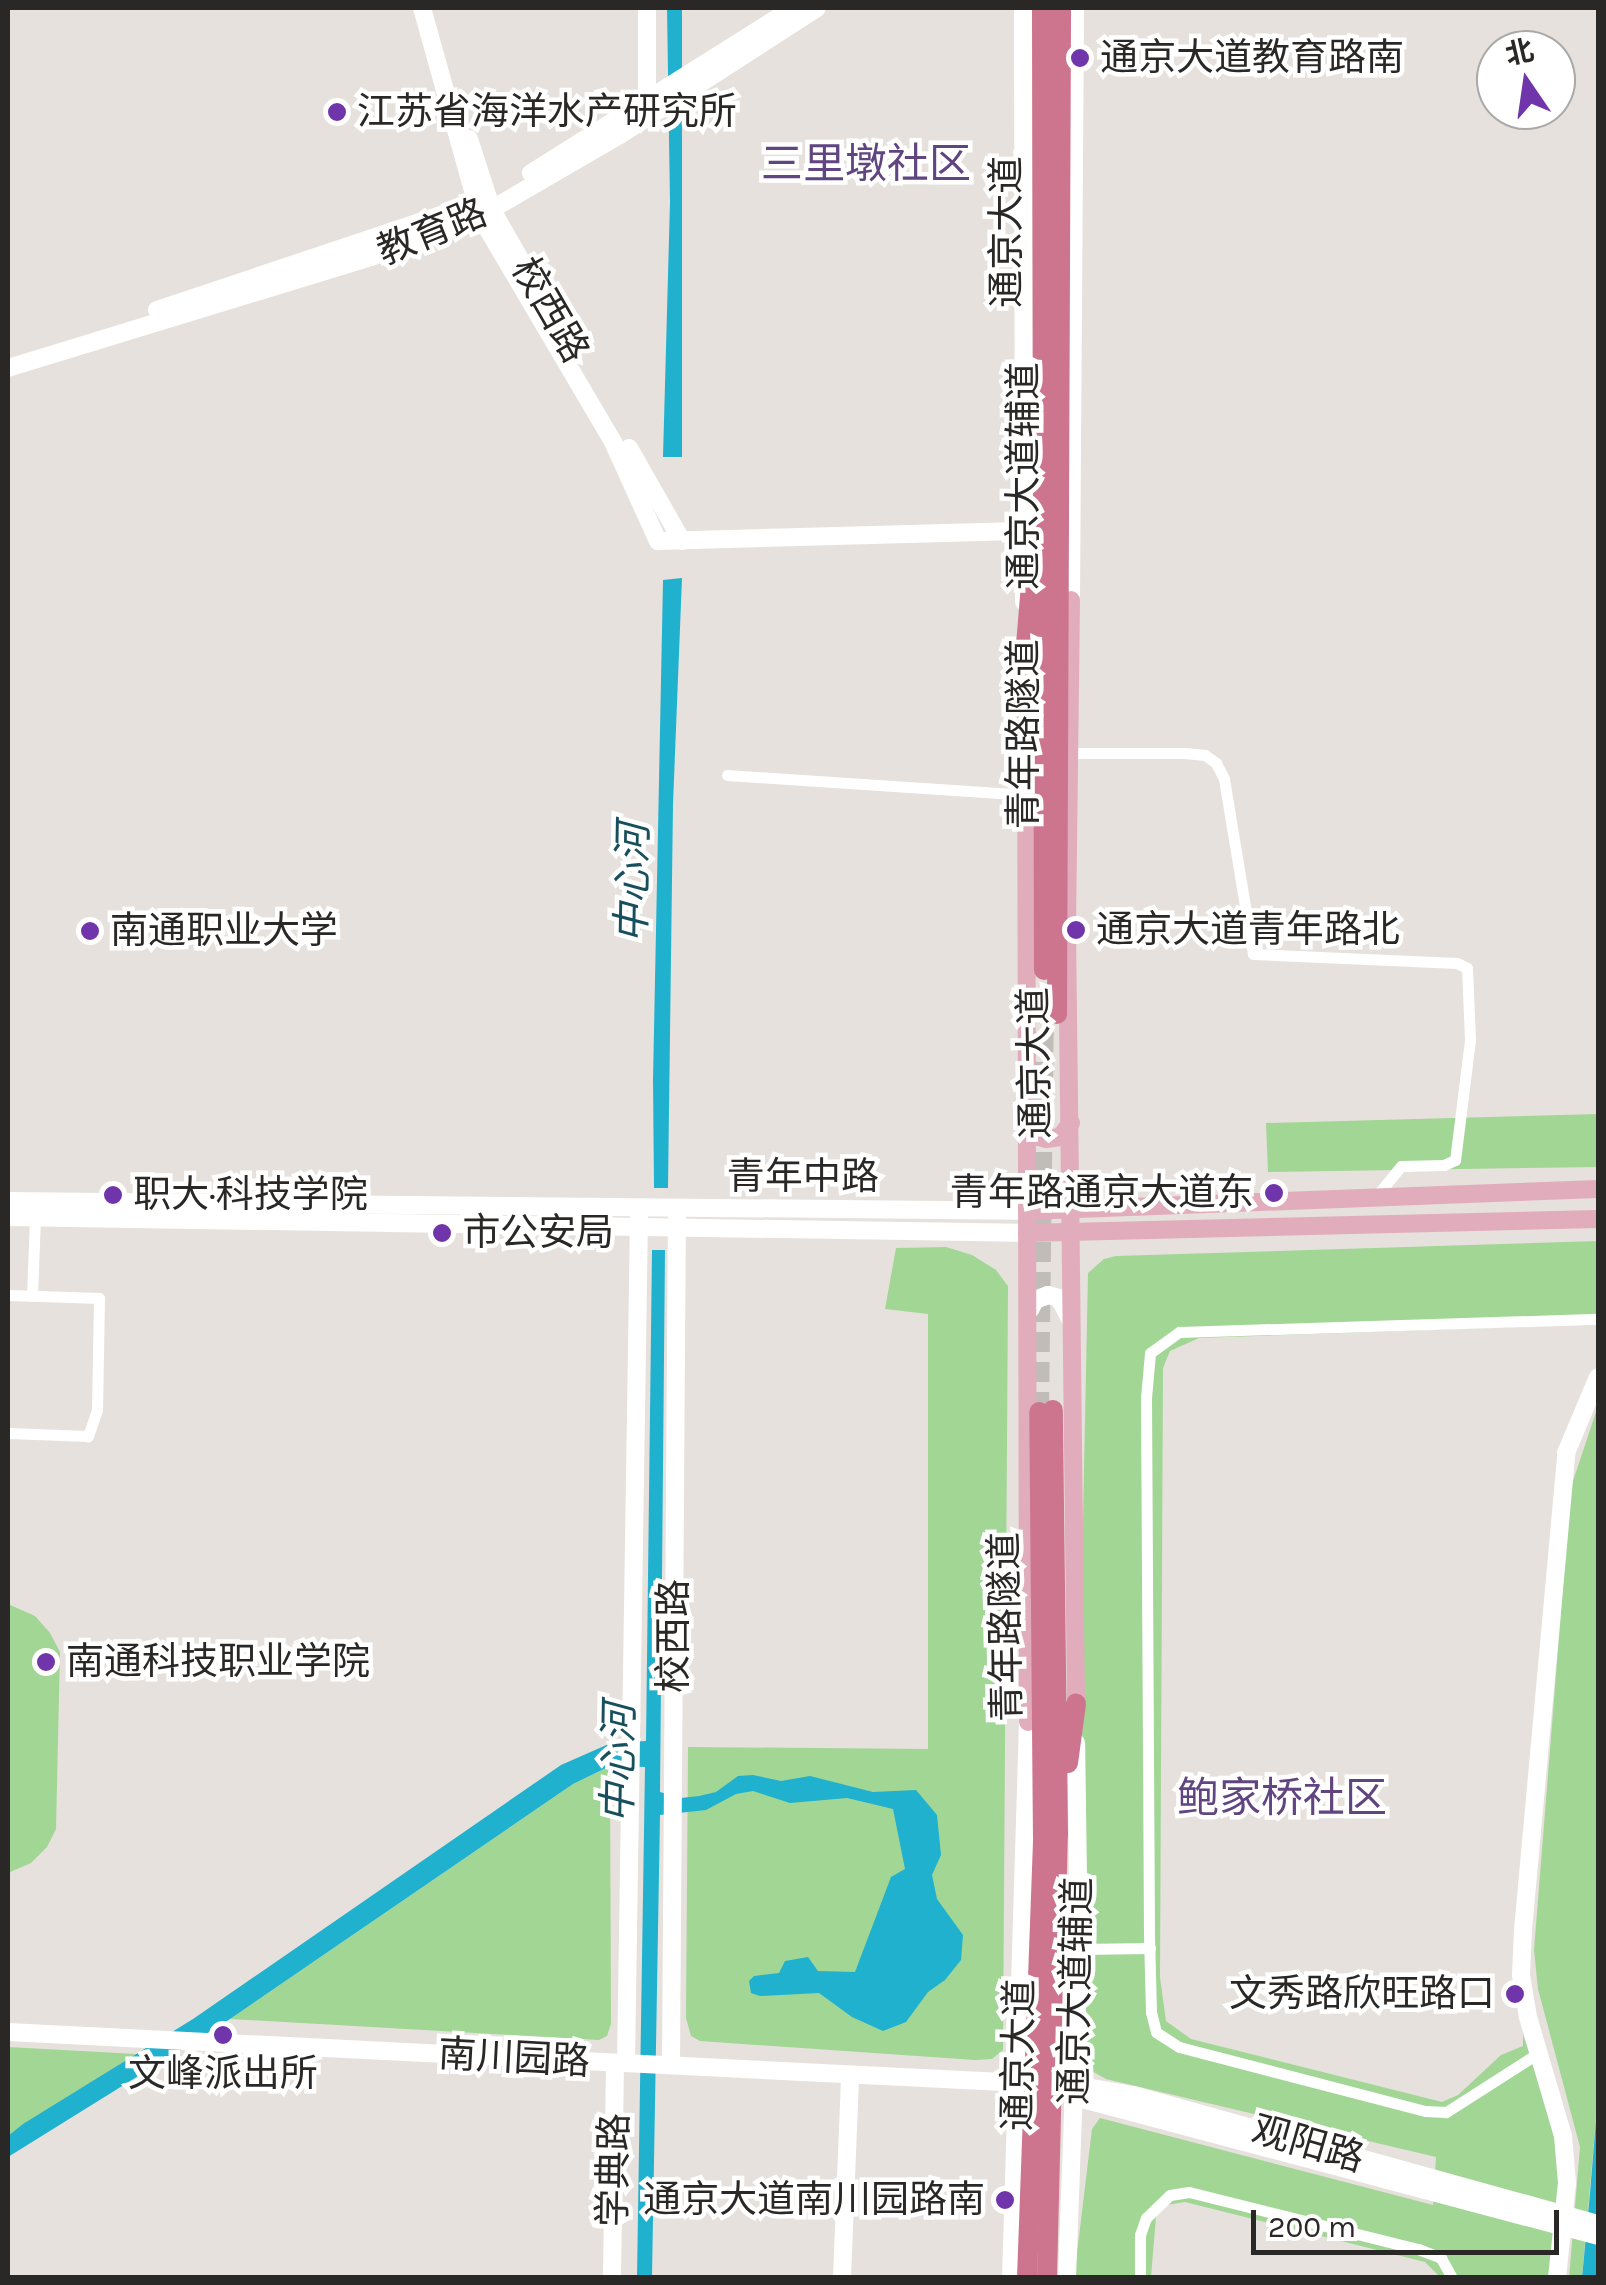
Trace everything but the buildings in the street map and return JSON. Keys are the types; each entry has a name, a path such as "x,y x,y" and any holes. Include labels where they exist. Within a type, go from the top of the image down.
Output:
{"highway":[{"name":"通京大道","path":"1042,8 1051,456"},
{"name":"通京大道","path":"1051,456 1061,8"},
{"path":"1051,456 1072,600"},
{"path":"1026,644 1051,456"},
{"name":"青年路隧道","path":"1051,456 1051,1013"},
{"name":"青年路隧道","path":"1046,1411 1050,1838"},
{"path":"1050,1838 1076,1704"},
{"path":"1028,1722 1050,1838"},
{"name":"通京大道","path":"1027,2278 1050,1838"},
{"name":"通京大道","path":"1046,2278 1050,1838"}],"main road":[{"name":"通京大道","path":"1072,600 1070,1319 1075,1396 1076,1704"},
{"name":"通京大道","path":"1026,644 1030,1127 1028,1722"},
{"path":"1030,1127 1035,1136 1046,1139 1060,1137 1072,1123"},
{"name":"青年中路","path":"1027,1212 1598,1189"},
{"name":"青年中路","path":"1027,1233 1598,1219"}],"street":[{"name":"校西路","path":"422,8 483,207 614,442 658,541 682,542"},
{"name":"校西路","path":"434,8 483,207 682,542"},
{"path":"647,8 647,99"},
{"name":"教育路","path":"483,207 792,8"},
{"name":"教育路","path":"8,358 371,257 483,207 620,135 817,8"},
{"name":"通京大道辅道","path":"1022,8 1022,531 1026,644"},
{"name":"通京大道辅道","path":"1072,600 1075,8"},
{"name":"教育路","path":"8,368 44,351"},
{"path":"682,542 1022,531"},
{"path":"1070,753 1185,752 1206,755 1216,763 1224,778 1253,954 1457,963 1467,968 1470,1040 1456,1160 1444,1165 1401,1166 1375,1198"},
{"path":"727,775 1026,795"},
{"name":"青年中路","path":"8,1200 639,1217"},
{"name":"青年中路","path":"8,1217 677,1217 1027,1212"},
{"name":"校西路","path":"624,2063 639,1217"},
{"name":"校西路","path":"666,2064 673,1817 677,1217"},
{"name":"青年中路","path":"677,1217 1027,1233"},
{"path":"32,1296 35,1218"},
{"path":"8,1295 99,1298 97,1410 88,1436 8,1433"},
{"path":"1030,1310 1035,1300 1048,1295 1058,1298 1070,1319"},
{"path":"1540,2052 1446,2112 1426,2111 1178,2047 1156,2032 1150,2012 1146,1398 1150,1354 1179,1332 1598,1318"},
{"path":"1557,2278 1566,2168 1563,2136 1528,2017 1521,1975 1532,1803 1566,1453 1598,1377"},
{"name":"通京大道辅道","path":"1066,2278 1078,1949 1076,1704"},
{"name":"通京大道辅道","path":"1011,2278 1020,2083 1028,1722"},
{"path":"1078,1949 1150,1948"},
{"name":"南川园路","path":"8,2032 1020,2083"},
{"name":"学典路","path":"612,2278 624,2063"},
{"path":"842,2278 850,2077"},
{"name":"观阳路","path":"1075,2091 1467,2196 1598,2236"},
{"path":"1140,2278 1140,2235 1146,2218 1170,2195 1190,2192 1418,2248 1441,2258 1452,2278"},
{"name":"观阳路","path":"1467,2196 1598,2224"}],"green space":[{"path":"1598,1114 1598,1167 1268,1172 1266,1123"},
{"path":"1598,1241 1598,1324 1199,1338 1170,1351 1163,1368 1160,1977 1166,2021 1191,2039 1442,2102 1458,2095 1501,2055 1523,2046 1523,2034 1558,2141 1561,2169 1549,2277 1440,2277 1425,2262 1185,2202 1167,2205 1156,2217 1151,2277 1074,2278 1092,2129 1100,2118 1433,2205 1436,2157 1106,2079 1090,2070 1085,2055 1081,1617 1088,1273 1104,1259 1116,1256"},
{"path":"946,1247 972,1255 996,1270 1008,1286 1003,2050 992,2059 975,2060 700,2041 691,2036 686,2018 688,1747 928,1749 928,1314 885,1309 896,1248"},
{"path":"1598,1406 1598,2096 1582,2277 1569,2278 1580,2147 1538,1989 1534,1950 1571,1487"},
{"path":"8,1604 35,1616 60,1652 56,1829 47,1847 31,1863 8,1873"},
{"path":"610,1766 611,2024 607,2036 599,2040 230,2019 573,1784"},
{"path":"8,2047 136,2054 8,2136"}],"water":[{"path":"667,8 682,8 682,457 663,457 670,202"},
{"path":"682,578 673,804 668,1188 654,1188 663,580"},
{"name":"中心河","path":"652,1250 665,1250 660,1792 681,1798 699,1796 716,1792 738,1776 753,1775 781,1781 810,1776 873,1792 916,1790 937,1815 941,1855 932,1875 937,1899 963,1935 961,1960 945,1980 928,1992 906,2022 883,2031 852,2017 819,1993 751,1993 749,1981 754,1976 779,1973 785,1961 808,1957 818,1971 855,1972 891,1877 905,1869 893,1809 847,1798 790,1803 753,1791 736,1794 706,1810 660,1815 652,2277 637,2277 645,1767 610,1766 573,1784 230,2019 8,2157 8,2136 23,2124 193,2019 561,1765 611,1743 646,1741"},
{"path":"1598,2096 1598,2277 1582,2278 1590,2193"}],"tunnel":[{"path":"1039,1412 1044,1012"}],"place":[{"name":"通京大道教育路南","path":"1080,58"},
{"name":"江苏省海洋水产研究所","path":"337,112"},
{"name":"通京大道青年路北","path":"1076,930"},
{"name":"南通职业大学","path":"90,931"},
{"name":"青年路通京大道东","path":"1274,1193"},
{"name":"职大·科技学院","path":"113,1195"},
{"name":"市公安局","path":"442,1233"},
{"name":"南通科技职业学院","path":"46,1662"},
{"name":"文秀路欣旺路口","path":"1515,1994"},
{"name":"文峰派出所","path":"223,2035"},
{"name":"通京大道南川园路南","path":"1005,2200"}],"district":[{"name":"三里墩社区","path":"866,164"},
{"name":"鲍家桥社区","path":"1282,1798"}]}
